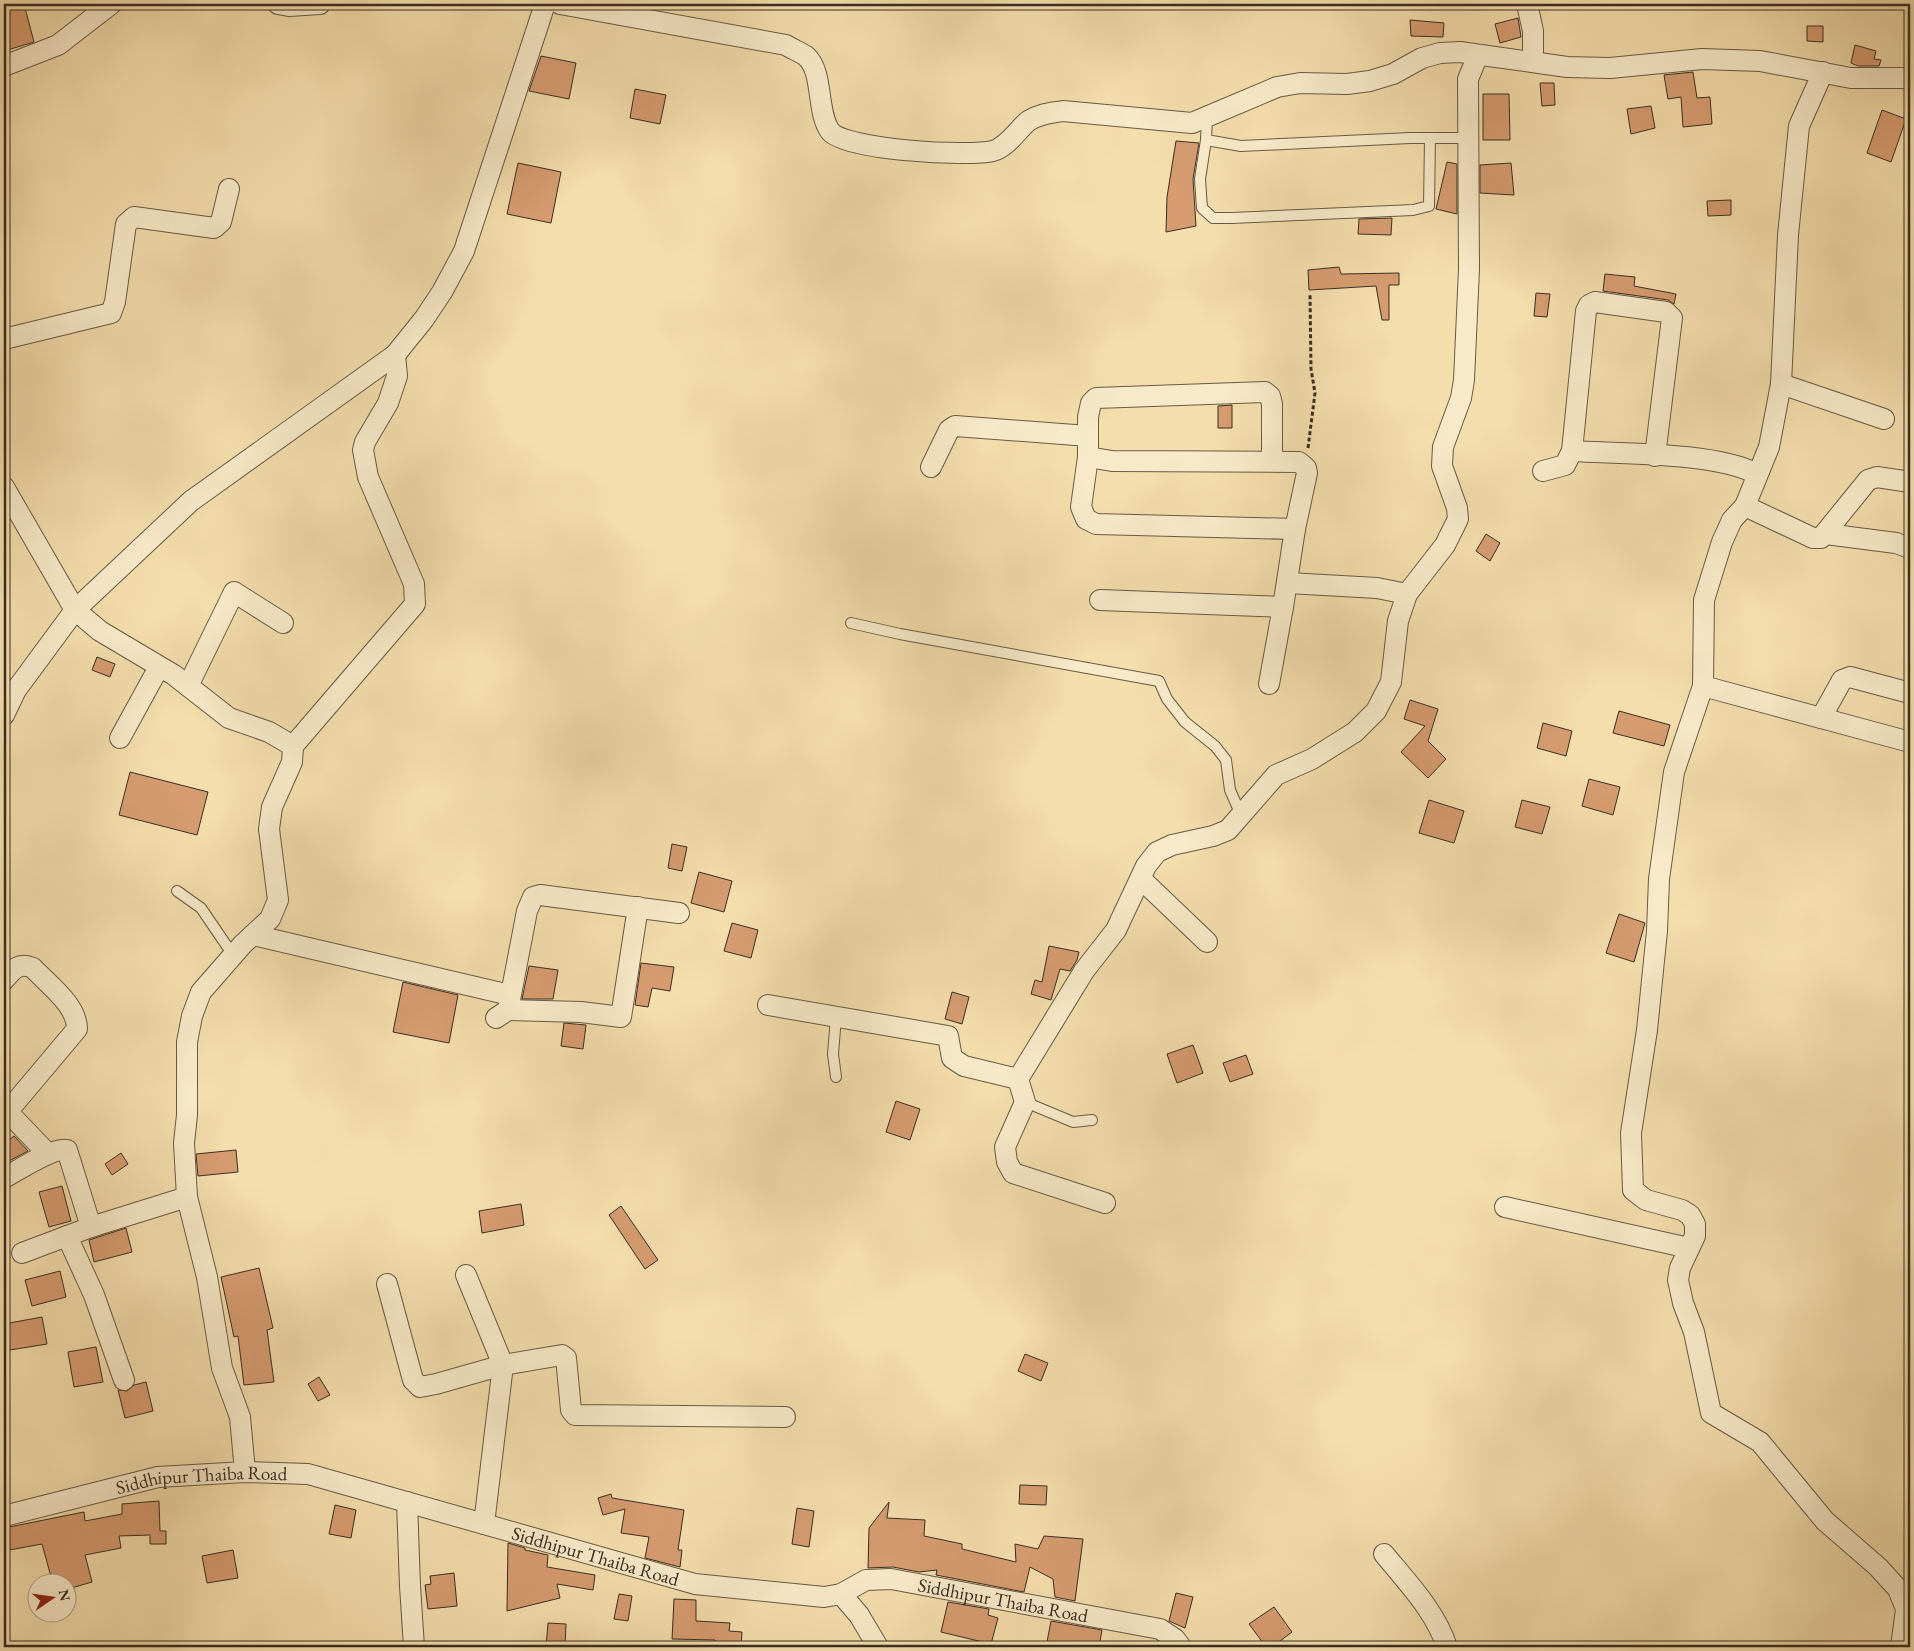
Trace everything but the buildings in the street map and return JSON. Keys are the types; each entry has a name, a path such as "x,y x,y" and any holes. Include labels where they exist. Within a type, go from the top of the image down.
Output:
{"street":[{"path":"4,66 58,45 111,4"},
{"path":"278,4 289,6 320,4"},
{"path":"4,714 10,687 75,610 191,501 395,355 424,319 464,251 545,4"},
{"path":"560,4 786,45 807,57 815,72 824,122 833,134 871,147 927,152 994,151 1016,135 1028,121 1044,114 1063,111 1192,122 1277,87 1300,83 1346,84 1370,81 1393,74 1422,58 1440,53 1460,52 1567,67 1610,68 1702,58 1760,61 1851,78 1910,78"},
{"path":"1527,4 1533,31 1533,62"},
{"path":"1105,1203 1013,1173 1007,1162 1005,1147 1025,1102 1018,1079 1084,972 1116,930 1146,866 1157,852 1172,844 1213,836 1228,830 1276,775 1312,759 1355,732 1376,711 1391,682 1398,621 1407,594 1445,545 1458,519 1457,508 1442,466 1443,446 1461,398 1464,380 1469,269 1468,79 1478,55"},
{"path":"1823,72 1799,126 1788,235 1782,384 1768,447 1745,506 1732,520 1722,542 1704,600 1703,686 1674,772 1659,879 1658,931 1631,1132 1633,1190 1646,1200 1682,1210 1690,1215 1695,1224 1694,1236 1680,1268 1678,1280 1683,1303 1694,1332 1711,1414 1760,1442 1825,1521 1878,1567 1898,1589 1906,1608 1901,1647"},
{"path":"4,339 111,313 115,302 126,224 134,217 214,228 221,222 229,189"},
{"path":"1543,471 1565,465 1572,451 1586,311 1589,305 1595,302 1666,312 1672,318 1655,456"},
{"path":"245,1472 240,1417 222,1368 207,1277 187,1196 184,1143 187,1115 187,1042 192,1016 201,992 233,955 270,919 278,900 269,829 272,807 292,762 293,746 415,604 414,584 368,477 363,450 391,394 397,376 395,355"},
{"path":"1782,384 1884,419"},
{"path":"1272,461 1272,404 1270,396 1265,392 1096,398 1091,404 1088,417 1088,457 1081,507 1086,519 1096,524 1295,529"},
{"path":"931,467 949,430 955,426 1088,436"},
{"path":"1572,451 1655,456 1737,465 1757,474"},
{"path":"1088,457 1112,461 1299,462 1306,468 1307,473 1295,529 1288,583 1269,684"},
{"path":"1745,506 1813,538 1821,538 1826,534 1861,485 1868,480 1877,477 1910,482"},
{"path":"4,487 75,610 100,631 188,686 229,718 268,732 293,746"},
{"path":"1826,534 1896,544 1910,548"},
{"path":"1288,583 1377,588 1407,594"},
{"path":"188,686 234,592 283,623"},
{"path":"1100,600 1283,607"},
{"path":"120,738 159,667"},
{"path":"1821,718 1842,680 1850,677 1910,693"},
{"path":"1703,686 1910,742"},
{"path":"1141,880 1207,942"},
{"path":"505,1008 527,911 533,896 540,895 679,913"},
{"path":"253,935 505,1008 581,1012 621,1017 638,907"},
{"path":"4,980 16,966 25,965 33,968 70,1007 77,1018 77,1029 6,1109 48,1154"},
{"path":"768,1005 948,1036 952,1058 964,1066 1018,1079"},
{"path":"4,1178 48,1154 61,1149 67,1150 92,1227"},
{"path":"22,1254 92,1227 187,1196"},
{"path":"1505,1207 1689,1248"},
{"path":"68,1236 94,1295 124,1380"},
{"path":"466,1275 503,1365 484,1524"},
{"path":"388,1284 413,1380 420,1387 503,1365 565,1356 571,1410 575,1415 785,1417"},
{"name":"Siddhipur Thaiba Road","path":"4,1516 158,1477 245,1472 308,1474 694,1584 824,1597 841,1594 866,1580 891,1579 1160,1629 1175,1639 1181,1647"},
{"path":"407,1502 414,1647"},
{"path":"1384,1554 1437,1624 1447,1647"},
{"path":"841,1594 859,1615 878,1647"}],"lane":[{"path":"1207,117 1206,140 1200,179 1202,208 1213,218 1413,210 1429,206 1430,138"},
{"path":"1206,140 1242,146 1468,138"},
{"path":"851,623 900,634 1159,681 1166,699 1186,722 1215,746 1226,760 1230,790 1241,814"},
{"path":"177,891 201,908 233,955"},
{"path":"836,1017 833,1054 836,1077"},
{"path":"1025,1102 1073,1122 1092,1120"}],"path":[{"path":"1306,468 1315,392 1311,369 1310,294"},
{"path":"1910,298 1908,317 1910,322"},
{"path":"1906,428 1910,378"}]}
